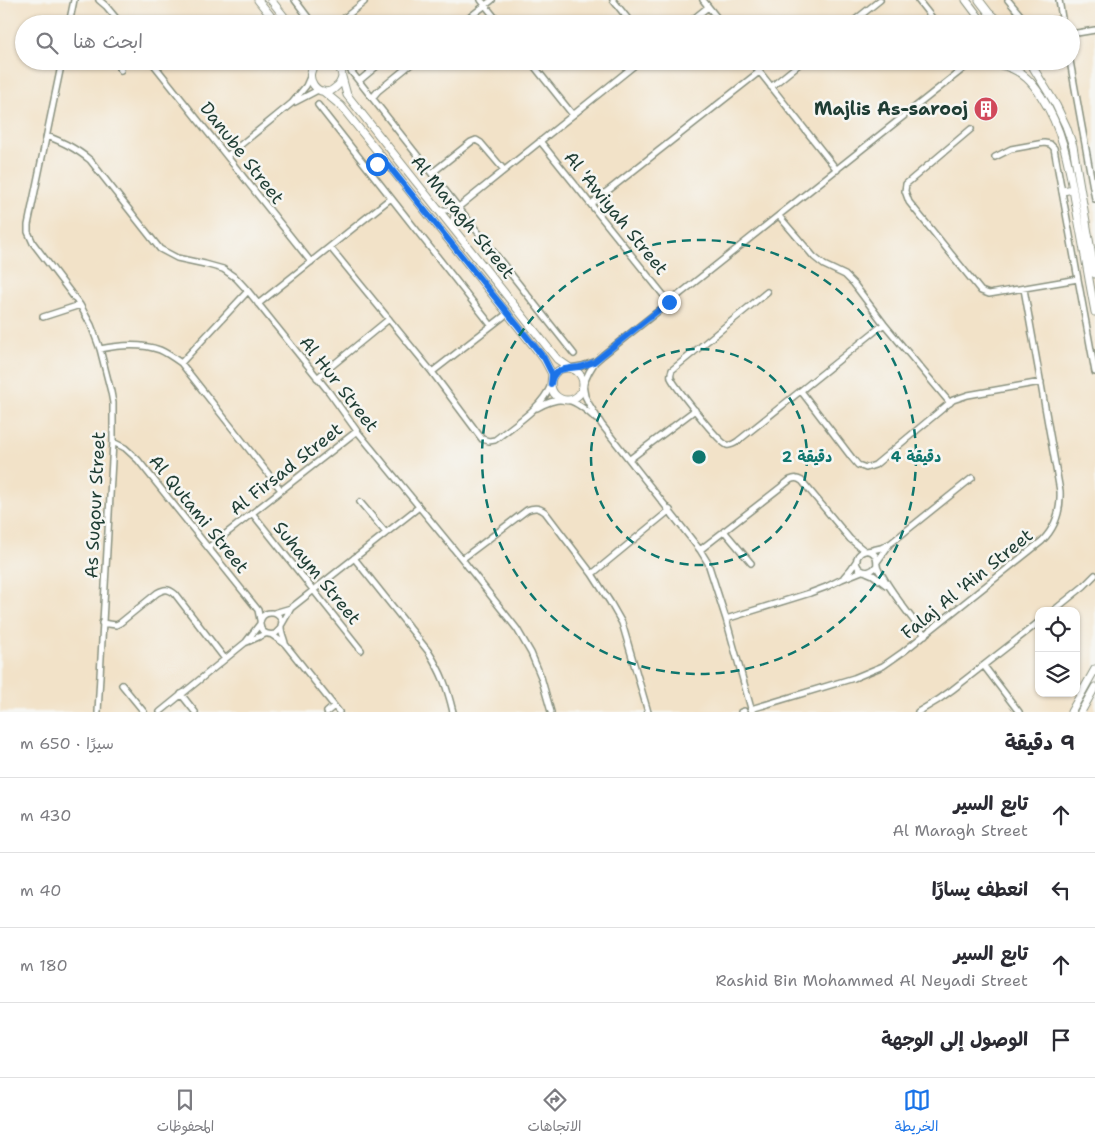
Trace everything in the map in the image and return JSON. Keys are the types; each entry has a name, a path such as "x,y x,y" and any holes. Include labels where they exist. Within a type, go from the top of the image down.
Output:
{"street":[{"path":"71,15 74,0"},
{"path":"99,0 114,15"},
{"path":"258,0 270,15"},
{"path":"272,0 283,15"},
{"path":"295,0 306,15"},
{"path":"481,0 493,15"},
{"path":"474,15 492,0"},
{"path":"613,0 625,15"},
{"path":"703,0 715,15"},
{"path":"861,15 880,0"},
{"path":"918,0 930,15"},
{"path":"966,0 977,15"},
{"path":"979,0 991,15"},
{"path":"1008,0 1020,15"},
{"path":"1059,0 1062,15"},
{"path":"348,15 364,2"},
{"path":"698,15 708,7"},
{"path":"1080,32 1095,30"},
{"name":"As Suqour Street","path":"60,70 29,216 28,232 33,243 80,305 91,326 100,349 112,398 113,442 98,712"},
{"name":"Danube Street","path":"158,70 310,262"},
{"path":"310,70 311,82 321,91"},
{"path":"226,156 292,103 306,86 312,70"},
{"name":"Al Maragh Street","path":"340,70 347,95 556,359 570,368"},
{"path":"350,70 432,173 456,208 574,354"},
{"path":"359,81 372,70"},
{"path":"372,98 404,70"},
{"path":"537,70 573,115"},
{"path":"438,210 456,208 629,70"},
{"path":"771,87 792,70"},
{"path":"330,247 432,372 482,439 495,440 530,412 546,396 552,379 559,370 594,362 779,216 959,70"},
{"path":"1015,70 1021,72 1031,81 1044,100 1052,113 1064,142 1095,312"},
{"path":"1035,70 1056,105 1073,146 1095,274"},
{"path":"1072,70 1095,198"},
{"path":"591,204 759,72 836,170"},
{"path":"292,103 321,91 333,90 342,78"},
{"name":"Al Maragh Street","path":"321,91 342,106 544,358 552,374 551,384"},
{"path":"318,106 491,325"},
{"path":"971,129 906,184 905,191 909,202 980,291 989,294 1078,279"},
{"name":"Al Hur Street","path":"47,136 76,149 90,160 160,249 177,258 223,269 236,278 248,291 357,431 517,629 532,653 542,677 551,712"},
{"path":"432,173 476,140 481,143 504,170"},
{"name":"Al 'Awiyah Street","path":"540,141 669,302"},
{"path":"995,157 1011,149 1044,143 1050,144 1056,152 1095,372"},
{"path":"375,167 379,159 378,153"},
{"path":"370,171 383,164 388,165"},
{"path":"1063,191 1073,189"},
{"path":"258,304 391,198"},
{"path":"452,226 456,208"},
{"path":"779,216 814,257 824,265 845,275 854,284 884,324 950,403"},
{"name":"Falaj Al 'Ain Street","path":"751,711 869,672 896,658 1042,542 1050,532 1058,518 1060,491 1024,289"},
{"path":"181,362 248,291"},
{"path":"767,292 672,370 672,378 694,410 726,445 738,441 884,324"},
{"path":"43,317 80,305"},
{"path":"432,372 508,313"},
{"path":"317,378 389,319"},
{"path":"100,349 123,346 148,347 161,351 181,362 281,490"},
{"path":"530,412 550,402 571,399 577,396 581,392 594,362"},
{"path":"570,368 580,374 588,404 602,425 670,510 708,563 726,619 751,711"},
{"path":"800,391 852,458 858,465 866,468 875,465 950,403 968,395 1041,382"},
{"path":"551,384 553,391 558,397 582,406 602,425"},
{"path":"630,459 694,410"},
{"name":"Al Firsad Street","path":"209,547 357,431"},
{"name":"Al Qutami Street","path":"113,442 125,448 138,460 258,610 260,622"},
{"path":"700,550 790,480 797,478 802,481 850,539 866,551 874,553 890,589 924,635"},
{"path":"842,579 852,569 862,552 881,548 891,543 972,478"},
{"path":"360,502 386,533"},
{"path":"246,642 265,634 272,635 278,633 291,608 419,507"},
{"path":"462,559 528,510 537,508 545,512 592,574 622,623 648,712"},
{"path":"592,574 670,510"},
{"name":"Suhaym Street","path":"252,513 361,650"},
{"path":"724,531 751,563"},
{"path":"850,539 858,566 890,589"},
{"path":"726,619 826,588 842,579 872,570 891,543"},
{"path":"354,558 428,651 444,678 454,712"},
{"path":"1058,607 1095,575"},
{"path":"102,623 120,623 157,593 163,589 168,589 175,594 225,659"},
{"path":"160,712 246,642 264,614 291,608"},
{"path":"258,610 280,617 285,644"},
{"path":"260,622 262,632 265,634"},
{"path":"921,711 984,666 1035,625"},
{"path":"272,635 285,644 339,712"},
{"path":"984,666 1018,712"},
{"path":"1071,712 1095,669"},
{"path":"122,685 144,712"},
{"path":"1081,712 1095,687"},
{"path":"181,694 195,712"},
{"path":"327,712 334,706"}],"place":[{"name":"Majlis As-sarooj","path":"986,109"}],"route":[{"path":"377,164 375,167 383,164 388,165 544,358 552,374 551,384 552,379 559,370 594,362 669,302"}]}
